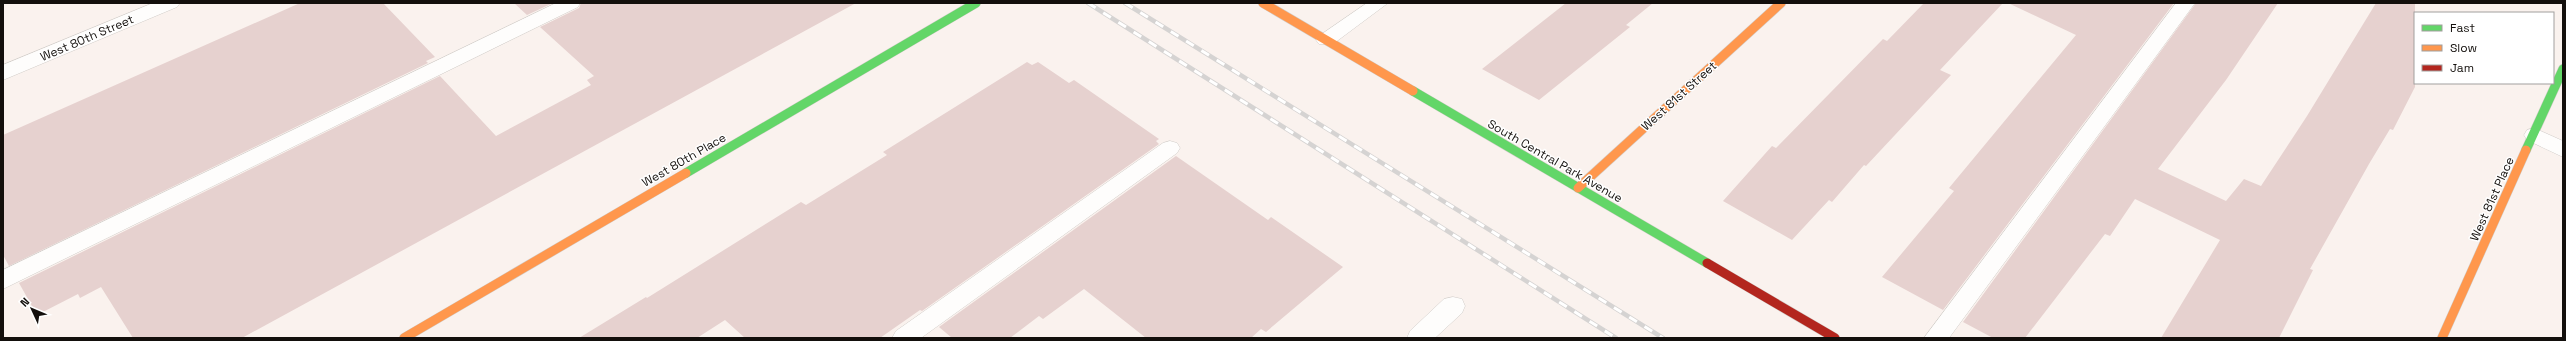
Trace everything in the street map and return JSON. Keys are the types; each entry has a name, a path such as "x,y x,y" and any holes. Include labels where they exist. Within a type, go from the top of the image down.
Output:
{"street":[{"name":"West 80th Street","path":"3,73 170,3"},
{"name":"West 80th Place","path":"404,338 976,3"},
{"name":"South Central Park Avenue","path":"1264,3 1835,338"},
{"name":"West 81st Street","path":"1578,188 1781,3"},
{"name":"West 81st Place","path":"2442,338 2563,69"},
{"path":"1419,338 1453,306"}],"lane":[{"path":"3,280 570,3"},
{"path":"1326,40 1379,3"},
{"path":"1936,338 2186,3"},
{"path":"2534,135 2563,150"},
{"path":"904,338 1170,148"}],"building":[{"path":"300,3 383,3 435,57 426,61 428,63 9,266 3,255 3,135"},
{"path":"514,3 553,3 527,15"},
{"path":"581,3 856,3 242,338 133,338 101,287 80,298 78,294 37,315 19,283 440,76 496,136 591,85 587,80 594,76 540,27 579,8"},
{"path":"1566,3 1653,3 1626,25 1630,27 1539,100 1482,69"},
{"path":"1924,3 2003,3 1940,70 1951,75 1866,166 1864,165 1832,202 1829,200 1792,240 1723,201 1772,146 1776,148 1883,39 1887,41"},
{"path":"2008,3 2174,3 1943,310 1882,277 1954,191 1949,188 2076,35"},
{"path":"2196,3 2278,3 2226,80 2158,169 2226,201 2244,179 2261,186 2307,116 2376,3 2415,3 2415,87 2393,130 2390,129 2369,164 2310,269 2313,270 2279,338 2161,338 2220,240 2135,199 2110,236 2105,234 2025,338 1993,338 1963,322"},
{"path":"1027,62 1032,65 1038,62 1069,83 1074,80 1159,139 1156,141 1159,144 922,311 920,310 880,338 745,338 725,320 697,338 579,338 646,297 647,298 801,202 806,205 887,155 883,152"},
{"path":"1176,156 1268,220 1271,217 1343,267 1266,332 1261,329 1251,338 1146,338 1084,289 1043,319 1039,316 1010,338 952,338 939,327"}],"railway":[{"path":"1088,3 1616,338"},
{"path":"1125,3 1663,338"}],"traffic: fast":[{"path":"686,173 976,3"},
{"path":"2526,150 2563,69"},
{"path":"1413,91 1707,263"}],"traffic: slow":[{"path":"1263,3 1413,91"},
{"path":"1578,188 1781,3"},
{"path":"2442,338 2526,150"},
{"path":"404,338 686,173"}],"traffic: jam":[{"path":"1707,263 1835,338"}]}
